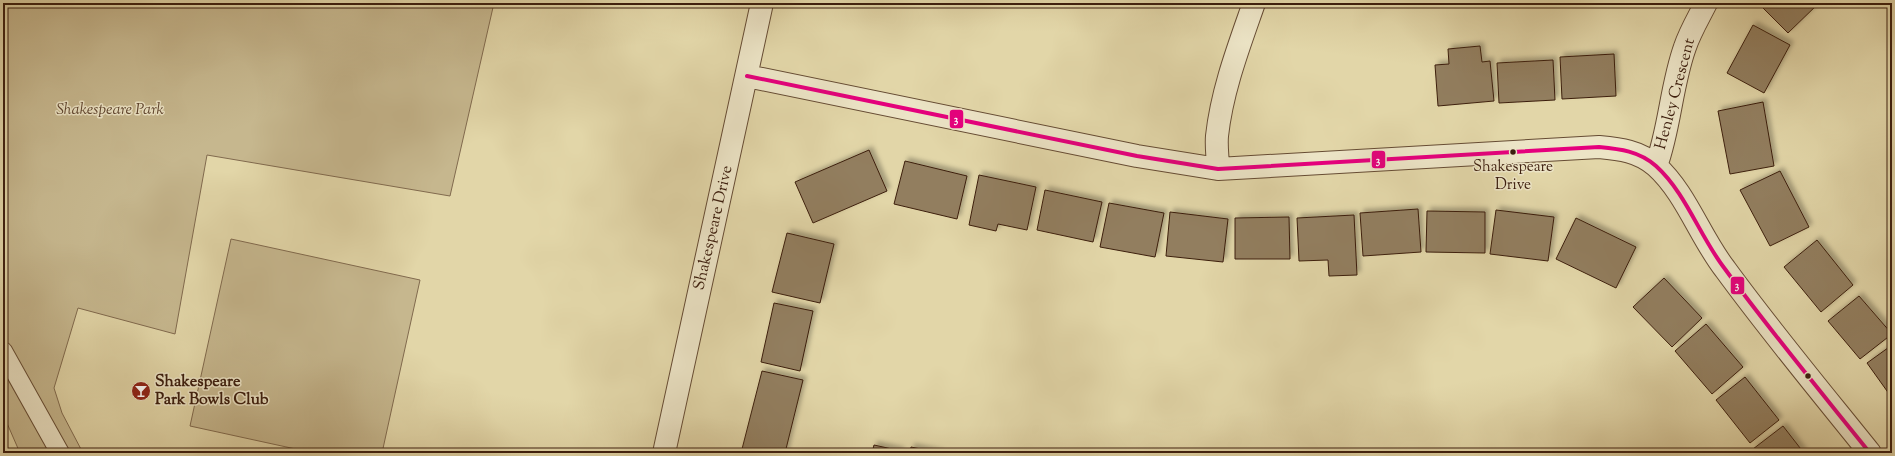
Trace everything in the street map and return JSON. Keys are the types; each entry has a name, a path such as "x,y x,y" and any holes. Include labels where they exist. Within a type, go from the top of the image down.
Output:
{"street":[{"name":"Shakespeare Drive","path":"664,453 762,3"},
{"path":"1218,170 1216,137 1222,103 1233,62 1254,3"},
{"name":"Henley Crescent","path":"1706,3 1685,47 1672,95 1663,146 1656,166 1680,196 1724,268 1870,453"},
{"path":"747,76 1137,156 1218,170 1599,147 1624,150 1642,156 1656,166"}],"lane":[{"path":"3,351 60,453"}],"green space":[{"name":"Shakespeare Park","path":"3,3 494,3 450,196 207,155 175,334 78,308 54,388 62,413 83,453 20,453 3,414"},
{"path":"231,239 420,280 382,453 314,453 190,426"}],"building":[{"path":"1765,3 1819,3 1788,33 1761,6"},
{"path":"1753,25 1790,45 1764,93 1727,73"},
{"path":"1480,46 1482,62 1490,61 1494,101 1438,106 1435,65 1449,64 1448,49"},
{"path":"1614,54 1616,96 1562,99 1560,57"},
{"path":"1553,60 1555,100 1499,103 1497,63"},
{"path":"1763,102 1774,166 1730,174 1718,111"},
{"path":"869,150 887,191 813,223 795,182"},
{"path":"905,161 967,176 957,219 894,204"},
{"path":"1780,171 1809,227 1770,246 1740,190"},
{"path":"979,175 1036,187 1027,230 998,224 996,231 969,225"},
{"path":"1045,190 1102,202 1093,242 1037,230"},
{"path":"1109,203 1164,213 1155,257 1100,247"},
{"path":"1418,209 1421,252 1363,256 1360,213"},
{"path":"1496,210 1554,217 1548,261 1490,254"},
{"path":"1427,211 1485,212 1485,253 1426,252"},
{"path":"1170,212 1228,219 1223,262 1166,256"},
{"path":"1354,215 1357,275 1329,276 1328,260 1299,261 1297,218"},
{"path":"1289,217 1290,259 1235,259 1235,218"},
{"path":"1576,218 1636,247 1616,288 1556,259"},
{"path":"787,233 834,244 820,303 772,292"},
{"path":"1817,240 1853,285 1821,312 1784,267"},
{"path":"1664,278 1702,318 1672,347 1633,307"},
{"path":"1859,296 1892,334 1860,359 1828,321"},
{"path":"774,303 813,311 800,371 761,362"},
{"path":"1706,324 1743,367 1712,394 1675,351"},
{"path":"1892,345 1892,398 1867,363"},
{"path":"762,371 803,380 785,453 741,453"},
{"path":"1745,377 1779,420 1750,443 1716,400"},
{"path":"1783,426 1804,453 1756,453 1753,449"},
{"path":"874,445 901,451 900,453 872,453"},
{"path":"911,447 940,453 910,453"}],"transit line":[{"name":"3","path":"747,76 1137,156 1218,169 1599,147 1622,150 1636,154 1650,161 1667,177 1676,189 1725,269 1778,339 1870,453"}],"place":[{"name":"Shakespeare Drive","path":"1513,152"},
{"name":"Shakespeare Park Bowls Club","path":"141,391"}]}
